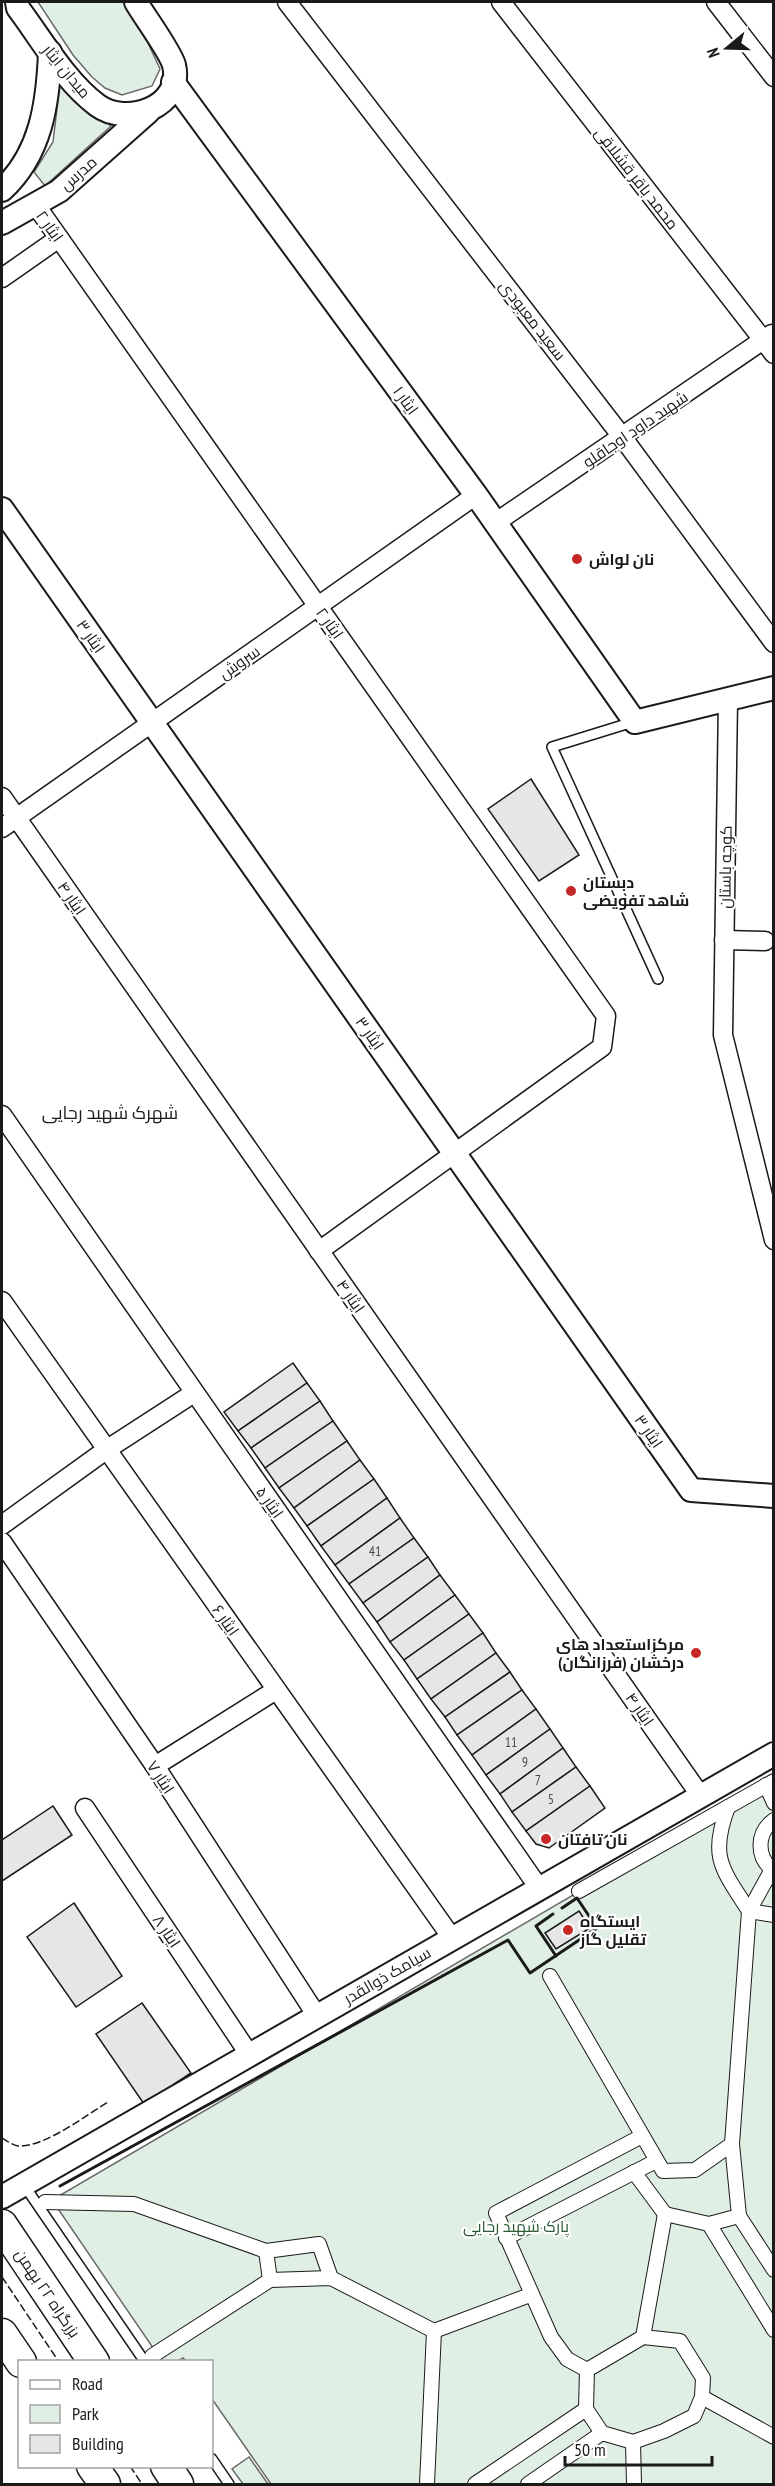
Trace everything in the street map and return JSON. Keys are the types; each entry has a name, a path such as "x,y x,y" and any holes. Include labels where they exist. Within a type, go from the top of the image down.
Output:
{"highway":[{"name":"بزرگراه ۲۲ بهمن","path":"2,2225 93,2360"},
{"path":"2,2334 20,2360"},
{"path":"94,2468 105,2484"},
{"path":"166,2468 178,2484"}],"street":[{"path":"136,2 174,65 173,82 168,96 148,112"},
{"name":"سعید معبودی","path":"287,2 623,438 774,643"},
{"name":"محمد باقر قشلاقی","path":"501,2 770,342"},
{"path":"716,2 774,77"},
{"name":"میدان ایثار","path":"16,4 50,52 97,105 109,112 127,115 148,112"},
{"path":"2,190 16,177 33,151 49,87 50,52"},
{"name":"ایثار ۱","path":"173,82 476,495 635,722"},
{"name":"مدرس","path":"2,224 59,190 148,112"},
{"name":"ایثار ۲","path":"35,204 606,1016 602,1047 454,1154"},
{"path":"2,278 59,238"},
{"name":"شهید داود اوجاقلو","path":"495,523 770,342"},
{"name":"سروش","path":"9,823 476,495"},
{"name":"ایثار ۳","path":"2,509 691,1490 774,1496"},
{"path":"635,722 774,688"},
{"name":"کوچه باستان","path":"728,699 723,1035 774,1240"},
{"name":"ایثار ۴","path":"2,797 9,823 319,1251 700,1795"},
{"path":"724,940 765,940"},
{"name":"ایثار ۵","path":"2,1115 539,1888"},
{"path":"319,1251 454,1154"},
{"name":"ایثار ۶","path":"2,1301 452,1938"},
{"path":"2,1524 106,1450 194,1393"},
{"name":"ایثار ۷","path":"2,1542 155,1767 317,2016"},
{"path":"155,1767 276,1690"},
{"name":"سیامک ذوالقدر","path":"2,2197 774,1754"},
{"path":"579,1891 770,1783 774,1803"},
{"path":"728,1807 718,1832 720,1862 749,1911"},
{"name":"ایثار ۸","path":"85,1808 249,2054"},
{"path":"774,1820 764,1829 759,1839 765,1863 772,1871 749,1911 732,2144 739,2217 767,2248 774,2270"},
{"path":"749,1911 774,1915"},
{"path":"550,1976 663,2171 695,2170 732,2144"},
{"path":"587,2370 567,2359 551,2337 530,2295 496,2213 642,2136"},
{"path":"506,2238 656,2161"},
{"path":"634,2172 665,2214 709,2224 739,2217"},
{"path":"45,2202 134,2204 266,2251 319,2244 331,2277"},
{"path":"643,2337 665,2214"},
{"path":"709,2224 774,2330"},
{"path":"266,2251 270,2280"},
{"path":"148,2359 270,2280 331,2277 434,2331 530,2295"},
{"path":"427,2484 434,2331"},
{"path":"643,2337 680,2341 703,2378 702,2397 694,2416 664,2431 633,2442 602,2433 586,2409 587,2370 643,2337"},
{"path":"702,2397 774,2437"},
{"path":"475,2484 586,2409"},
{"path":"528,2484 602,2433"},
{"path":"633,2442 634,2484"}],"lane":[{"path":"635,722 552,747 658,980"},
{"path":"24,2184 148,2359"},
{"path":"213,2460 229,2484"}],"green space":[{"path":"38,2 123,2 142,30 160,69 152,86 122,95 105,88 73,55"},
{"path":"60,84 111,126 45,186 34,172 53,142"},
{"name":"پارک شهید رجایی","path":"773,1778 773,2484 271,2484 213,2400 213,2360 185,2360 183,2358 161,2360 52,2200"},
{"path":"249,2457 268,2484 243,2484 232,2469"}],"building":[{"path":"531,779 579,855 539,881 488,809"},
{"path":"293,1363 307,1383 238,1431 224,1412"},
{"path":"307,1383 320,1401 251,1448 238,1431"},
{"path":"320,1401 333,1421 265,1468 251,1448"},
{"path":"333,1421 347,1441 279,1488 265,1468"},
{"path":"347,1441 360,1460 294,1508 279,1488"},
{"path":"360,1460 374,1479 307,1526 294,1508"},
{"path":"374,1479 387,1498 321,1546 307,1526"},
{"path":"387,1498 400,1518 335,1565 321,1546"},
{"path":"400,1518 414,1538 349,1584 335,1565"},
{"path":"414,1538 428,1557 363,1603 349,1584"},
{"path":"428,1557 440,1575 377,1622 363,1603"},
{"path":"440,1575 455,1595 390,1642 377,1622"},
{"path":"455,1595 469,1614 404,1660 390,1642"},
{"path":"469,1614 483,1633 417,1679 404,1660"},
{"path":"483,1633 496,1653 431,1699 417,1679"},
{"path":"496,1653 510,1672 445,1717 431,1699"},
{"path":"510,1672 522,1690 457,1735 445,1717"},
{"path":"522,1690 536,1709 472,1755 457,1735"},
{"path":"536,1709 550,1729 486,1775 472,1755"},
{"path":"550,1729 563,1748 500,1794 486,1775"},
{"path":"563,1748 576,1767 512,1812 500,1794"},
{"path":"576,1767 590,1786 526,1831 512,1812"},
{"path":"590,1786 605,1808 549,1848 536,1844 526,1831"},
{"path":"53,1806 72,1835 2,1881 2,1840"},
{"path":"74,1903 122,1976 76,2007 27,1937"},
{"name":"ایستگاه تقلیل گاز","path":"579,1911 590,1928 556,1949 545,1933"},
{"path":"142,2003 191,2073 144,2104 96,2034"}],"fence":[{"path":"2,2138 18,2146 40,2142 64,2130 108,2102"},
{"path":"2,2277 58,2360"},
{"path":"131,2468 142,2484"}],"wall":[{"path":"60,2186 508,1940 530,1973 597,1928 577,1898 562,1908"},
{"path":"553,1914 536,1926 556,1956"}],"place":[{"name":"نان لواش","path":"577,559"},
{"name":"دبستان شاهد تفویضی","path":"571,891"},
{"name":"مرکزاستعداد های درخشان (فرزانگان)","path":"696,1653"},
{"name":"نان تافتان","path":"546,1839"},
{"name":"ایستگاه تقلیل گاز","path":"568,1930"}],"district":[{"name":"شهرک شهید رجایی","path":"110,1113"}]}
